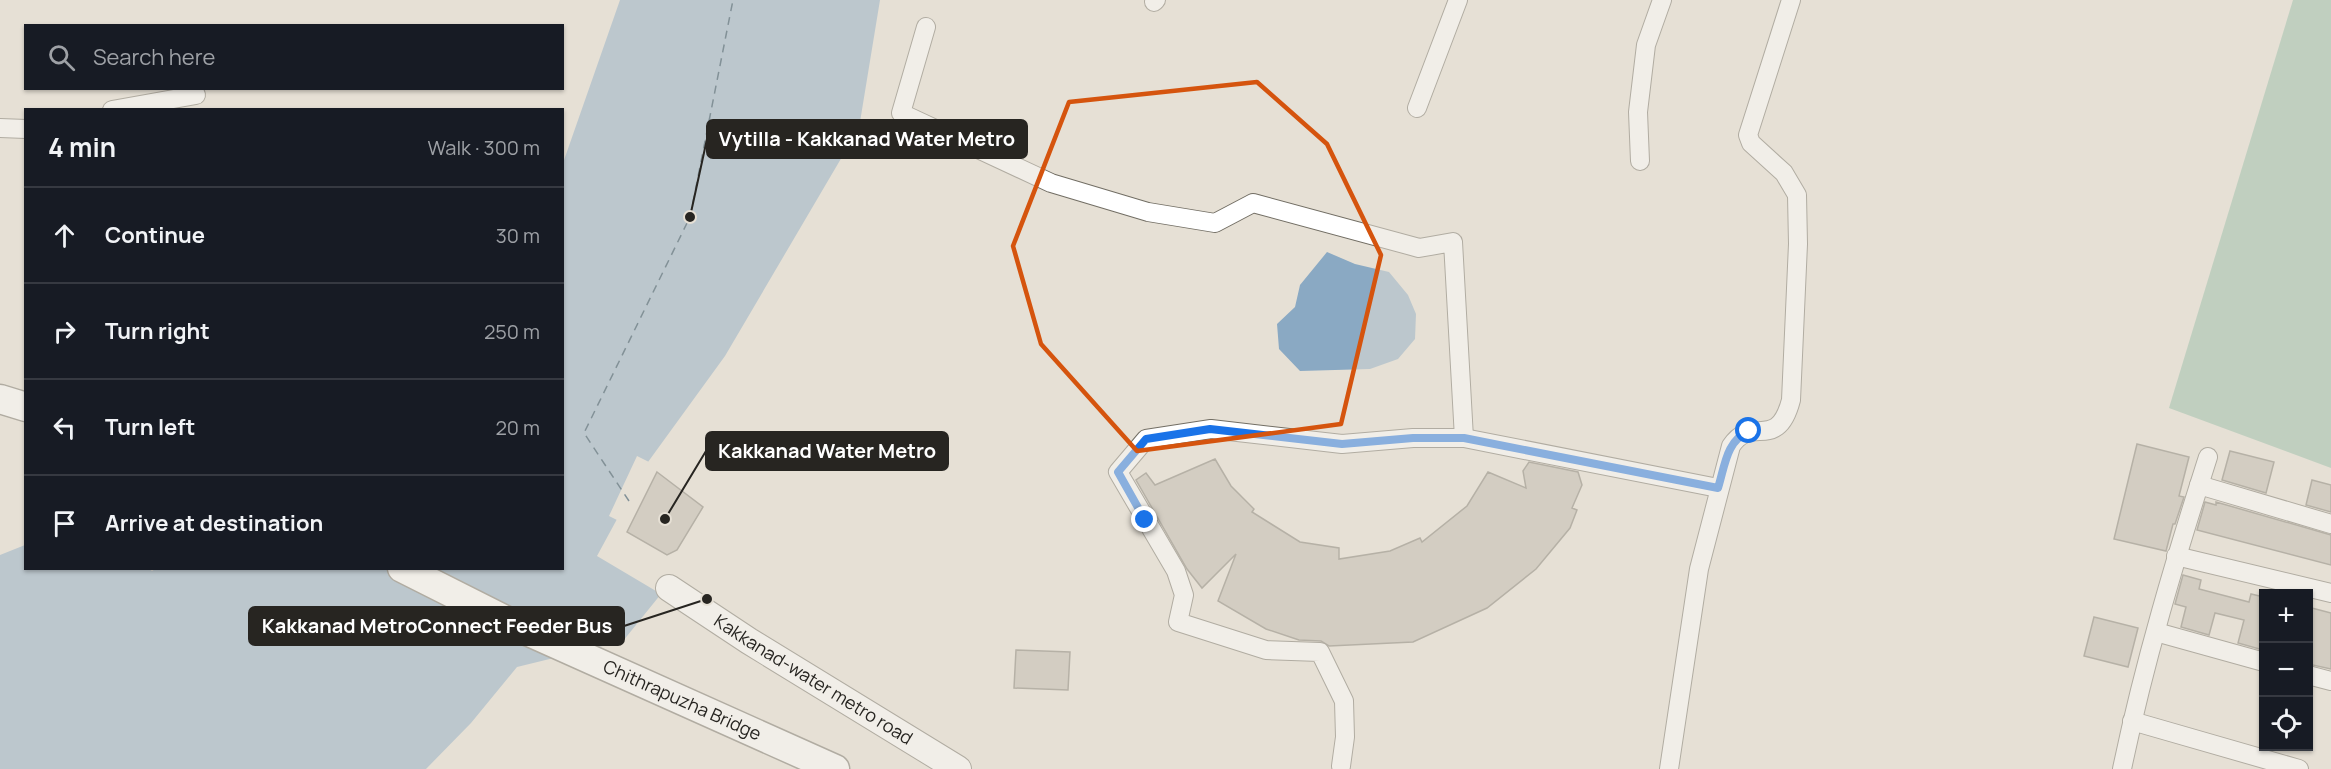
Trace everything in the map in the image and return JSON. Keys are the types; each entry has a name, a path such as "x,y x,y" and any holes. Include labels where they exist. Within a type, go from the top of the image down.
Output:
{"main road":[{"path":"0,399 24,405"},
{"name":"Chithrapuzha Bridge","path":"406,570 527,631 835,769"}],"street":[{"path":"1417,108 1458,0"},
{"path":"1640,161 1638,112 1646,45 1662,0"},
{"path":"1669,769 1699,569 1718,488 1731,446 1737,436 1749,431 1768,432 1780,426 1787,416 1791,400 1798,244 1797,195 1784,173 1751,143 1748,135 1791,0"},
{"path":"926,27 901,113 1051,183 1148,212 1215,223 1253,203 1419,248 1453,242 1464,438"},
{"path":"123,108 196,95"},
{"path":"0,128 24,129"},
{"path":"1341,766 1345,737 1344,701 1320,652 1266,650 1178,622 1185,595 1176,571 1118,472 1146,439 1210,429 1342,444 1413,438 1464,438 1718,488"},
{"path":"2122,769 2132,721 2176,556 2208,457"},
{"path":"2199,485 2331,524"},
{"path":"2176,556 2331,593"},
{"name":"Kakkanad-water metro road","path":"669,588 749,641 958,769"},
{"path":"2156,632 2259,661"},
{"path":"2313,676 2331,681"},
{"path":"2132,721 2299,769"}],"highlighted area":[{"path":"1257,82 1327,144 1381,255 1341,424 1137,451 1041,344 1013,246 1069,102"}],"green space":[{"path":"2293,0 2331,0 2331,468 2169,408"}],"water":[{"path":"620,0 880,0 859,128 725,356 648,462 597,556 661,594 623,641 517,667 471,723 426,769 0,769 0,555 24,545 24,570 564,570 564,160"},
{"path":"1327,252 1355,264 1389,272 1408,295 1416,314 1415,339 1398,359 1370,369 1300,371 1279,349 1277,324 1295,307 1300,285"}],"pier":[{"path":"637,456 651,463 619,521 609,516"}],"building":[{"path":"2137,444 2189,457 2179,496 2184,497 2175,524 2173,524 2166,551 2114,539"},
{"path":"2230,451 2274,462 2266,493 2222,480"},
{"path":"1215,459 1231,486 1254,509 1252,512 1300,542 1339,548 1339,559 1390,551 1420,538 1422,542 1467,506 1488,472 1526,488 1523,471 1529,462 1578,472 1582,485 1572,508 1577,510 1570,528 1536,569 1487,608 1413,642 1329,646 1321,641 1299,640 1266,629 1218,601 1236,554 1202,588 1187,569 1136,480 1146,473 1155,485"},
{"path":"657,472 703,507 677,550 667,555 627,532"},
{"path":"2312,480 2331,485 2331,512 2306,505"},
{"path":"2205,502 2216,505 2216,502 2331,535 2331,565 2197,530"},
{"path":"2183,575 2201,580 2199,589 2249,602 2251,594 2259,596 2259,649 2238,643 2244,620 2215,613 2209,635 2181,627 2186,607 2175,604"},
{"path":"2313,608 2331,613 2331,669 2313,665"},
{"path":"2094,617 2138,628 2128,667 2084,656"},
{"path":"1016,650 1070,652 1068,690 1014,688"}],"ferry route":[{"path":"629,501 584,433 690,217 733,0"}],"place":[{"name":"Vytilla - Kakkanad Water Metro","path":"690,217"},
{"name":"Kakkanad Water Metro","path":"665,519"},
{"name":"Kakkanad MetroConnect Feeder Bus","path":"707,599"}],"route":[{"path":"1145,520 1118,472 1146,439 1210,429 1342,444 1413,438 1464,438 1718,488 1731,446 1737,436 1749,431"}]}
